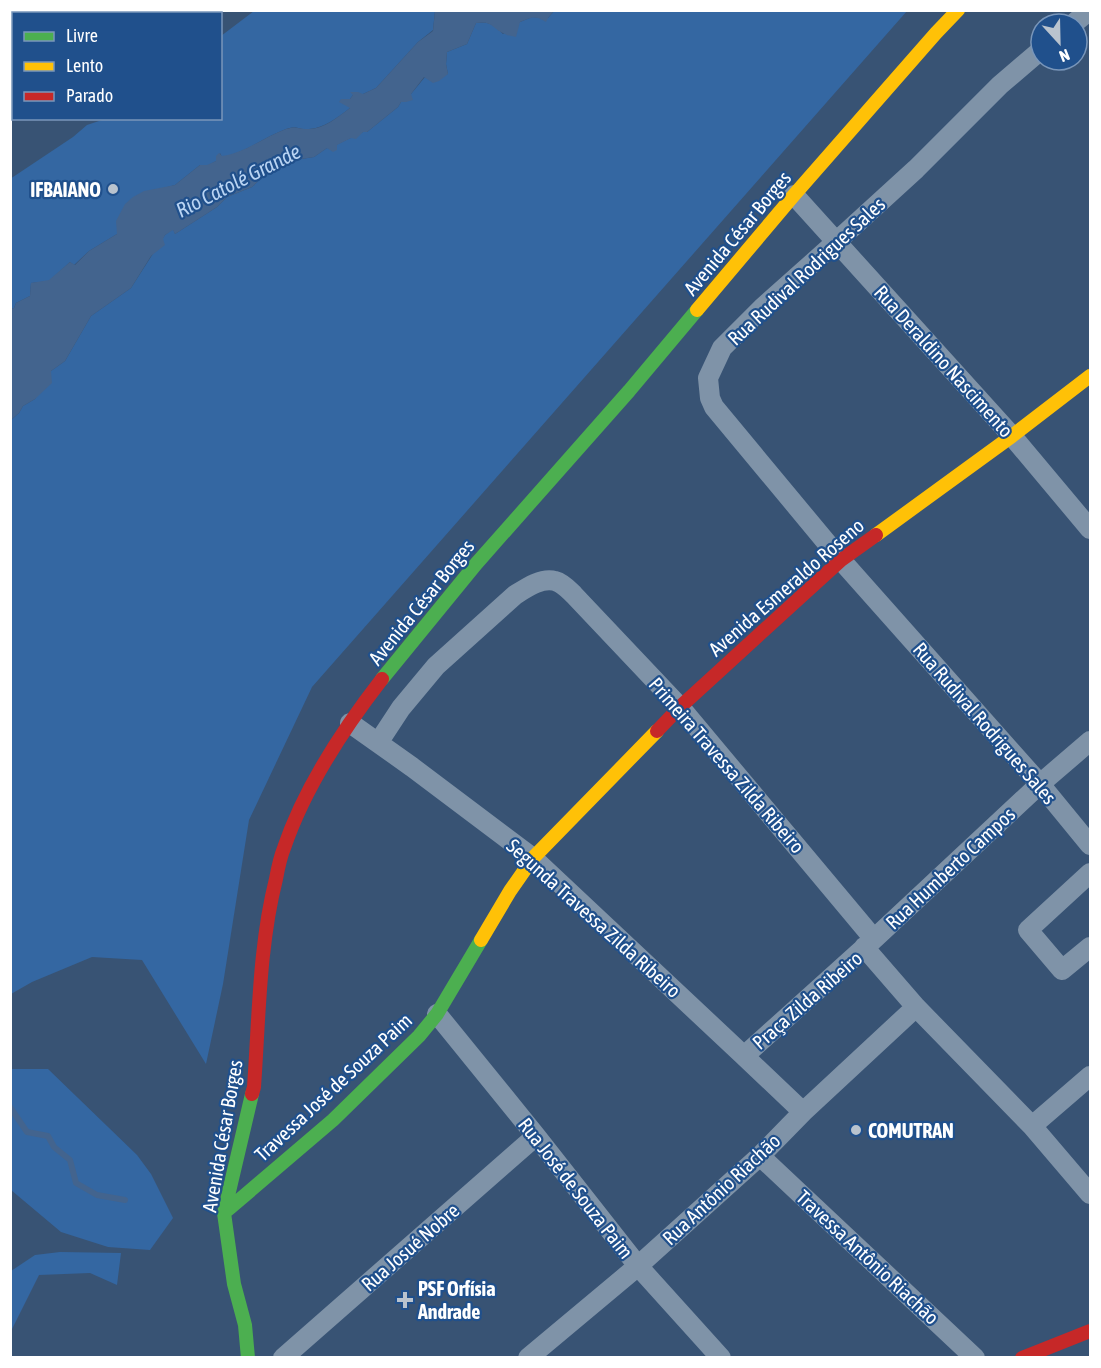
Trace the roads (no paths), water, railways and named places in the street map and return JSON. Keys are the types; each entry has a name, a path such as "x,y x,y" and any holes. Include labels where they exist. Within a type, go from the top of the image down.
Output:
{"street":[{"name":"Avenida César Borges","path":"248,1358 245,1325 234,1284 224,1214 254,1087 264,940 272,893 282,849 305,796 350,723 380,682 476,564 629,391 794,195 958,10"},
{"name":"Rua Rudival Rodrigues Sales","path":"1029,60 1000,85 916,169 762,308 722,348 708,378 710,398 714,407 841,560 1040,784 1090,845"},
{"name":"Rua Deraldino Nascimento","path":"794,195 1012,436 1090,529"},
{"name":"Avenida Esmeraldo Roseno","path":"533,858 680,707 841,560 1012,436 1090,376"},
{"name":"Primeira Travessa Zilda Ribeiro","path":"378,743 401,708 436,666 515,595 529,587 554,580 563,584 574,595 680,707 869,943"},
{"name":"Segunda Travessa Zilda Ribeiro","path":"350,723 533,858 744,1056"},
{"name":"Rua Humberto Campos","path":"869,943 1040,784 1090,741"},
{"name":"Travessa José de Souza Paim","path":"224,1214 333,1120 419,1036 437,1014 510,891 533,858"},
{"path":"1090,873 1028,930 1062,970 1090,946"},
{"name":"Praça Zilda Ribeiro","path":"803,1112 744,1056 869,943 916,1007"},
{"path":"803,1112 916,1007 1032,1125 1090,1194"},
{"name":"Rua José de Souza Paim","path":"437,1014 638,1266 721,1358"},
{"path":"1032,1125 1090,1076"},
{"name":"Rua Antônio Riachão","path":"528,1358 638,1266 760,1156 803,1112"},
{"name":"Rua Josué Nobre","path":"283,1358 536,1136"},
{"name":"Travessa Antônio Riachão","path":"760,1156 975,1358"},
{"path":"1022,1358 1090,1331"}],"water":[{"name":"Rio Catolé Grande","path":"435,11 554,11 546,22 533,18 520,22 516,37 506,35 489,24 476,23 467,44 447,52 448,74 433,83 424,77 411,94 413,100 401,102 367,132 363,132 356,139 351,138 337,145 337,150 333,152 327,148 314,157 301,159 269,171 252,187 227,197 217,207 175,234 173,230 165,235 163,239 165,245 151,256 131,288 91,316 65,361 51,371 52,383 35,399 23,406 11,420 11,309 16,303 30,296 31,283 49,280 70,262 75,265 89,251 117,234 116,221 125,204 144,191 175,185 200,165 216,161 219,153 222,156 247,148 286,129 315,128 336,119 350,108 339,102 341,99 350,99 353,95 350,92 363,94 376,88 418,42 433,31"}],"waterway":[{"path":"10,1107 27,1132 48,1136 54,1147 70,1160 76,1183 97,1195 125,1200"}],"place":[{"name":"IFBAIANO","path":"113,189"},
{"name":"COMUTRAN","path":"856,1130"},
{"name":"PSF Orfísia Andrade","path":"405,1300"}]}
